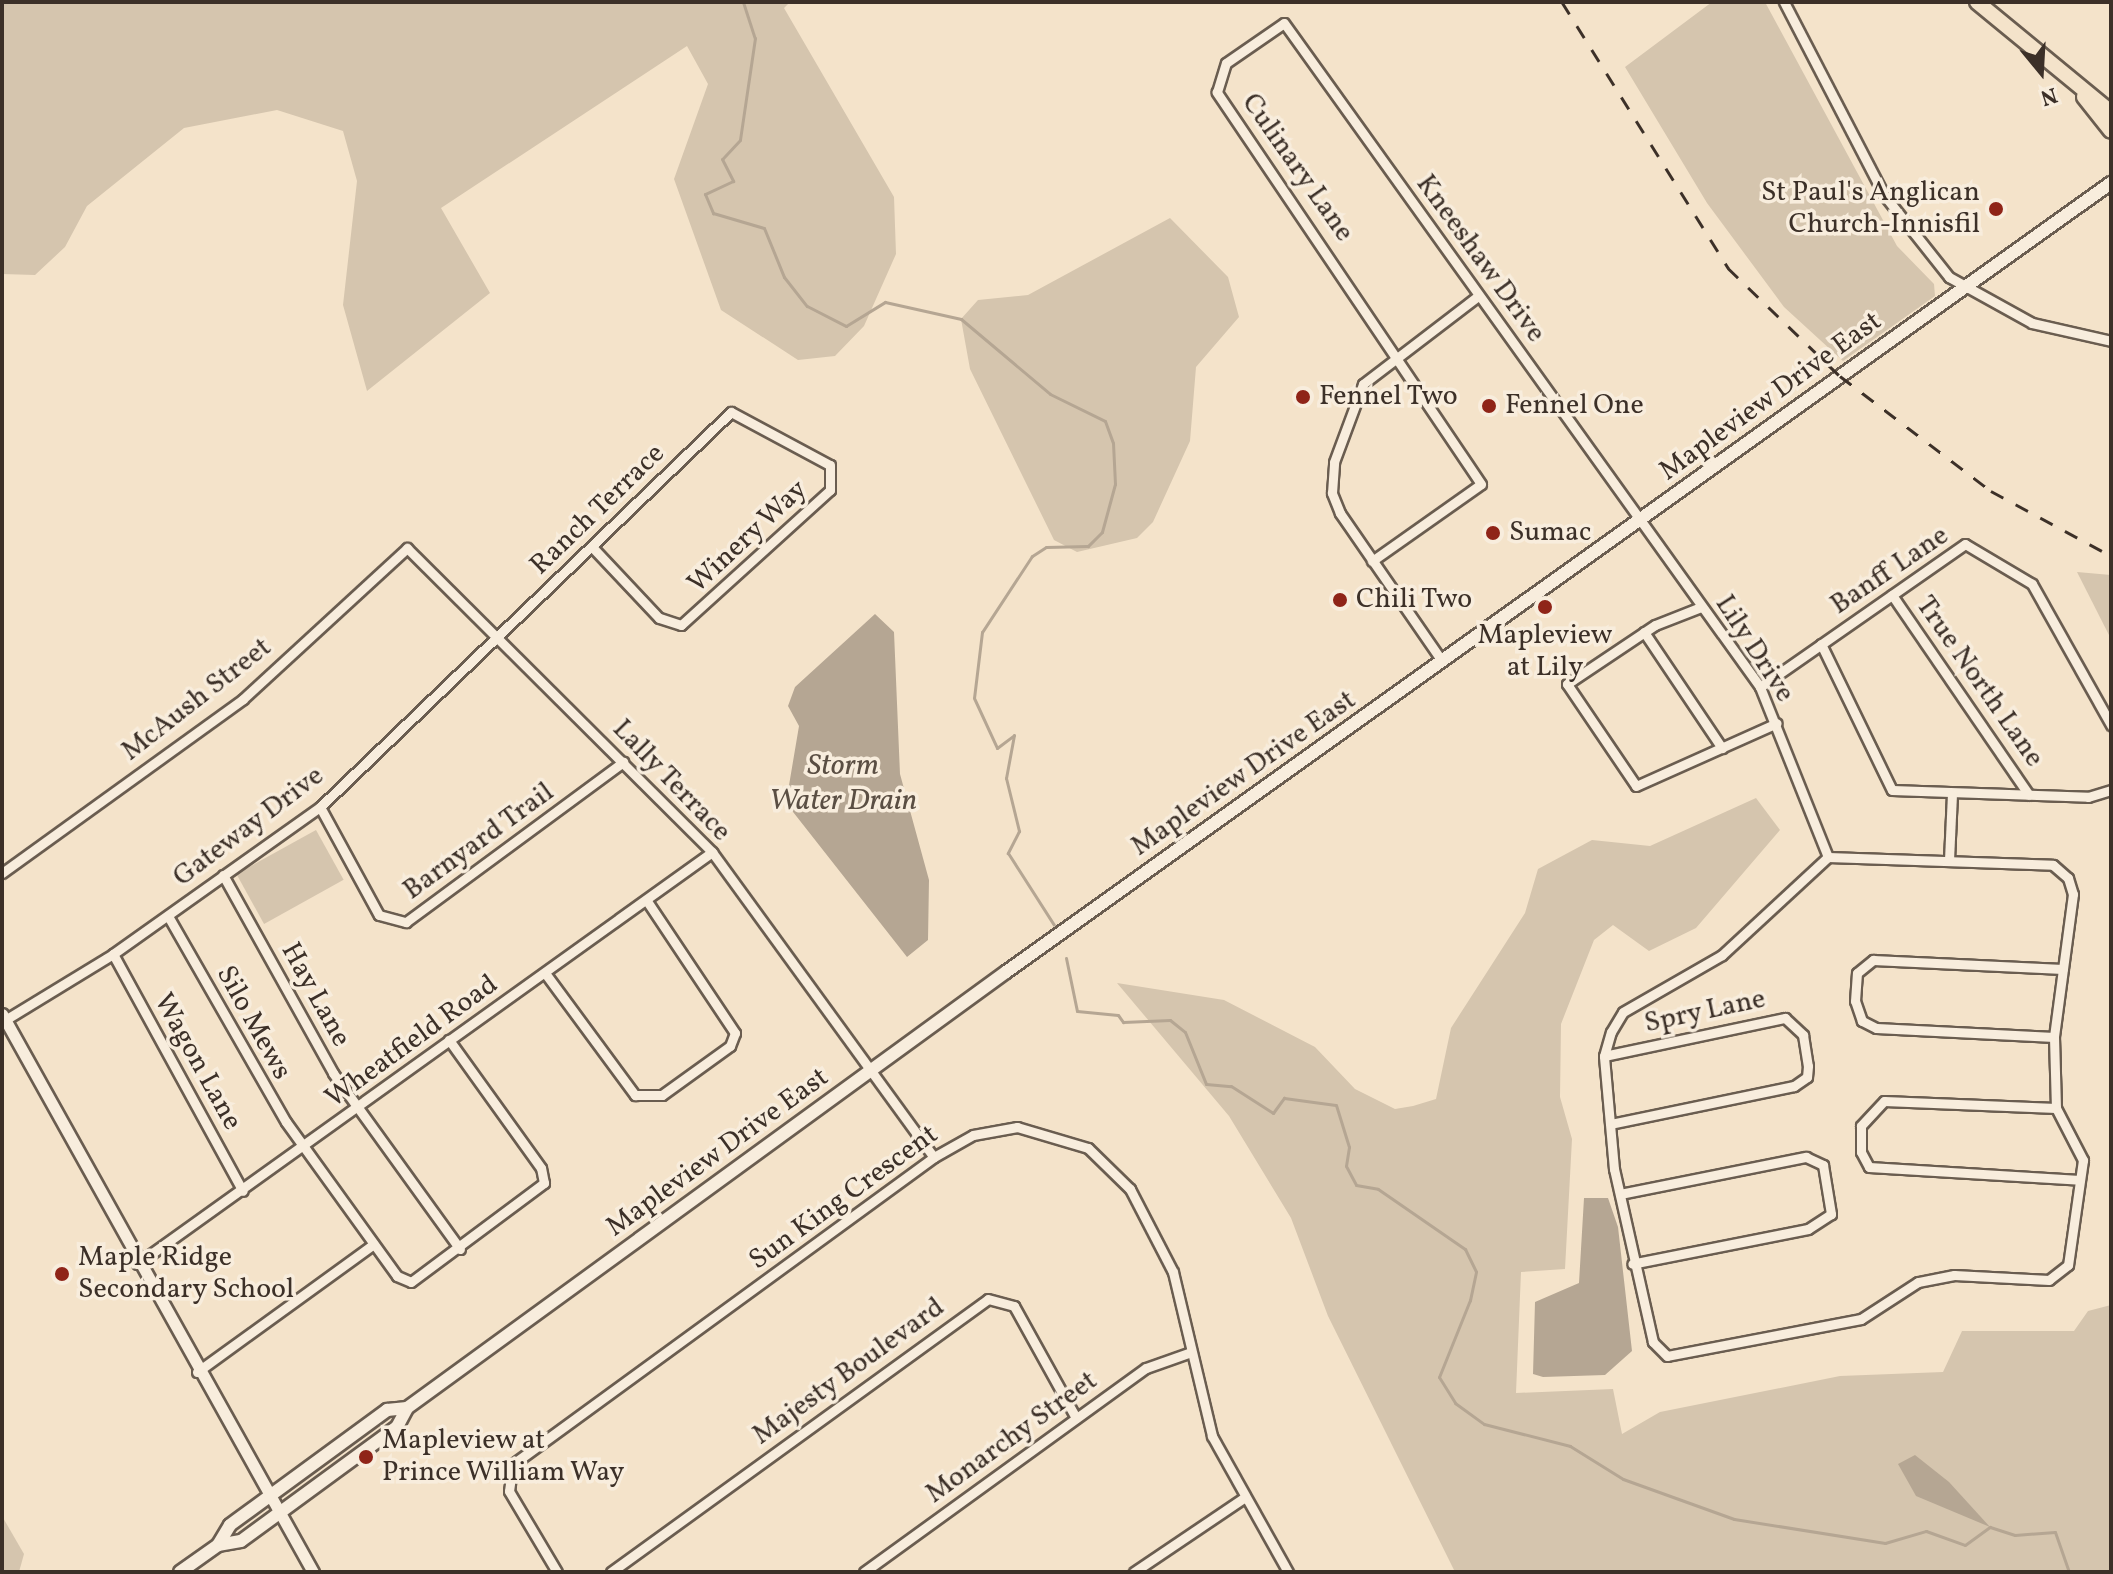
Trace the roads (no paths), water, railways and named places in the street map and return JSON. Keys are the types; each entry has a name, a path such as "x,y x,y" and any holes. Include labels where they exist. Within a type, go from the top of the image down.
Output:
{"main road":[{"path":"1977,2 2081,93 2111,112"},
{"path":"2081,93 2111,131"},
{"name":"Mapleview Drive East","path":"218,1545 241,1541 397,1427 407,1408 2111,183"},
{"name":"Mapleview Drive East","path":"180,1572 218,1545 230,1525 387,1410 407,1408"}],"street":[{"path":"1784,2 1901,224 1966,287 2032,323 2111,341"},
{"name":"Kneeshaw Drive","path":"1284,23 1640,520"},
{"name":"Culinary Lane","path":"1284,23 1226,63 1217,92 1369,309 1394,356"},
{"path":"1442,661 1372,561 1332,493 1334,462 1363,384 1394,356 1478,296"},
{"path":"1372,561 1481,484 1394,356"},
{"name":"Winery Way","path":"592,547 659,618 681,625 830,490 830,465 821,454 731,412"},
{"name":"Ranch Terrace","path":"497,640 731,412"},
{"name":"Lily Drive","path":"1640,520 1760,687 1777,723 1828,857"},
{"name":"Banff Lane","path":"1760,687 1965,544 2021,574 2040,595 2111,725"},
{"name":"Lally Terrace","path":"407,548 712,852 934,1157"},
{"name":"McAush Street","path":"2,873 243,699 407,548"},
{"name":"True North Lane","path":"1892,595 2029,795"},
{"path":"1701,607 1644,632 1567,684 1636,786 1777,723"},
{"path":"1644,632 1722,748"},
{"name":"Gateway Drive","path":"4,1017 113,954 320,807 497,640"},
{"path":"1821,644 1887,786 1952,794 2029,795 2111,790"},
{"name":"Barnyard Trail","path":"320,807 379,915 406,922 623,762"},
{"path":"1949,860 1952,794"},
{"name":"Wheatfield Road","path":"137,1264 306,1148 449,1040 712,852"},
{"path":"1828,857 2053,865 2068,878 2073,894 2054,1037 2056,1108 2075,1135 2080,1180 2068,1265 2049,1280 1954,1275 1918,1282 1880,1312 1777,1336 1667,1356 1653,1342 1632,1264 1620,1194 1604,1056 1623,1012 1722,955 1828,857"},
{"name":"Hay Lane","path":"223,875 357,1109 460,1249"},
{"path":"545,973 635,1095 662,1095 730,1046 734,1025 647,901"},
{"name":"Silo Mews","path":"168,916 306,1148 397,1276 411,1282 460,1249"},
{"name":"Wagon Lane","path":"113,954 243,1191"},
{"path":"2054,1037 1876,1028 1862,1021 1855,1001 1857,973 1873,960 2063,969"},
{"path":"4,1017 197,1372 313,1572"},
{"name":"Spry Lane","path":"1604,1056 1785,1018 1803,1035 1808,1066 1807,1077 1794,1086 1611,1124"},
{"path":"449,1040 544,1178 543,1187 460,1249"},
{"path":"2056,1108 1884,1101 1861,1126 1861,1152 1869,1167 2080,1180"},
{"name":"Sun King Crescent","path":"557,1572 509,1491 513,1464 934,1157 973,1135 1017,1127 1055,1133 1097,1154 1130,1189 1170,1262 1209,1427 1288,1572"},
{"path":"1620,1194 1806,1157 1823,1165 1831,1214 1808,1229 1632,1264"},
{"path":"197,1372 374,1244"},
{"name":"Majesty Boulevard","path":"611,1572 988,1299 1014,1306 1076,1418"},
{"name":"Monarchy Street","path":"864,1572 1155,1363 1191,1352"},
{"path":"1134,1572 1245,1497"}],"water":[{"name":"Storm Water Drain","path":"875,614 894,632 900,774 929,880 928,940 907,957 786,803 799,726 788,706 795,687"},
{"path":"1584,1198 1608,1198 1618,1227 1632,1351 1605,1375 1543,1377 1533,1374 1535,1302 1579,1283"},
{"path":"1915,1455 1949,1482 1990,1527 1916,1496 1898,1464"}],"waterway":[{"path":"743,2 755,38 740,140 722,159 733,181 705,194 713,213 764,228 784,277 807,306 846,326 885,302 961,319 1050,394 1105,421 1113,443 1115,484 1102,532 1088,546 1046,547 1032,556 982,632 974,698 997,748 1014,735 1006,778 1019,831 1008,853 1054,925"},
{"path":"1066,958 1077,1011 1118,1015 1123,1022 1170,1020 1185,1032 1206,1084 1231,1086 1273,1113 1284,1098 1336,1105 1349,1147 1346,1166 1356,1185 1378,1189 1465,1249 1476,1272 1470,1300 1439,1377 1455,1403 1484,1424 1570,1446 1623,1479 1734,1519 1885,1543 1926,1531 1965,1545 1990,1527 2015,1535 2055,1532 2069,1572"}],"railway":[{"path":"1562,2 1728,268 1840,376 1991,491 2111,556"}],"place":[{"name":"St Paul's Anglican Church-Innisfil","path":"1996,209"},
{"name":"Fennel Two","path":"1303,397"},
{"name":"Fennel One","path":"1489,406"},
{"name":"Sumac","path":"1493,533"},
{"name":"Chili Two","path":"1340,600"},
{"name":"Mapleview at Lily","path":"1545,607"},
{"name":"Maple Ridge Secondary School","path":"62,1274"},
{"name":"Mapleview at Prince William Way","path":"366,1457"}]}
